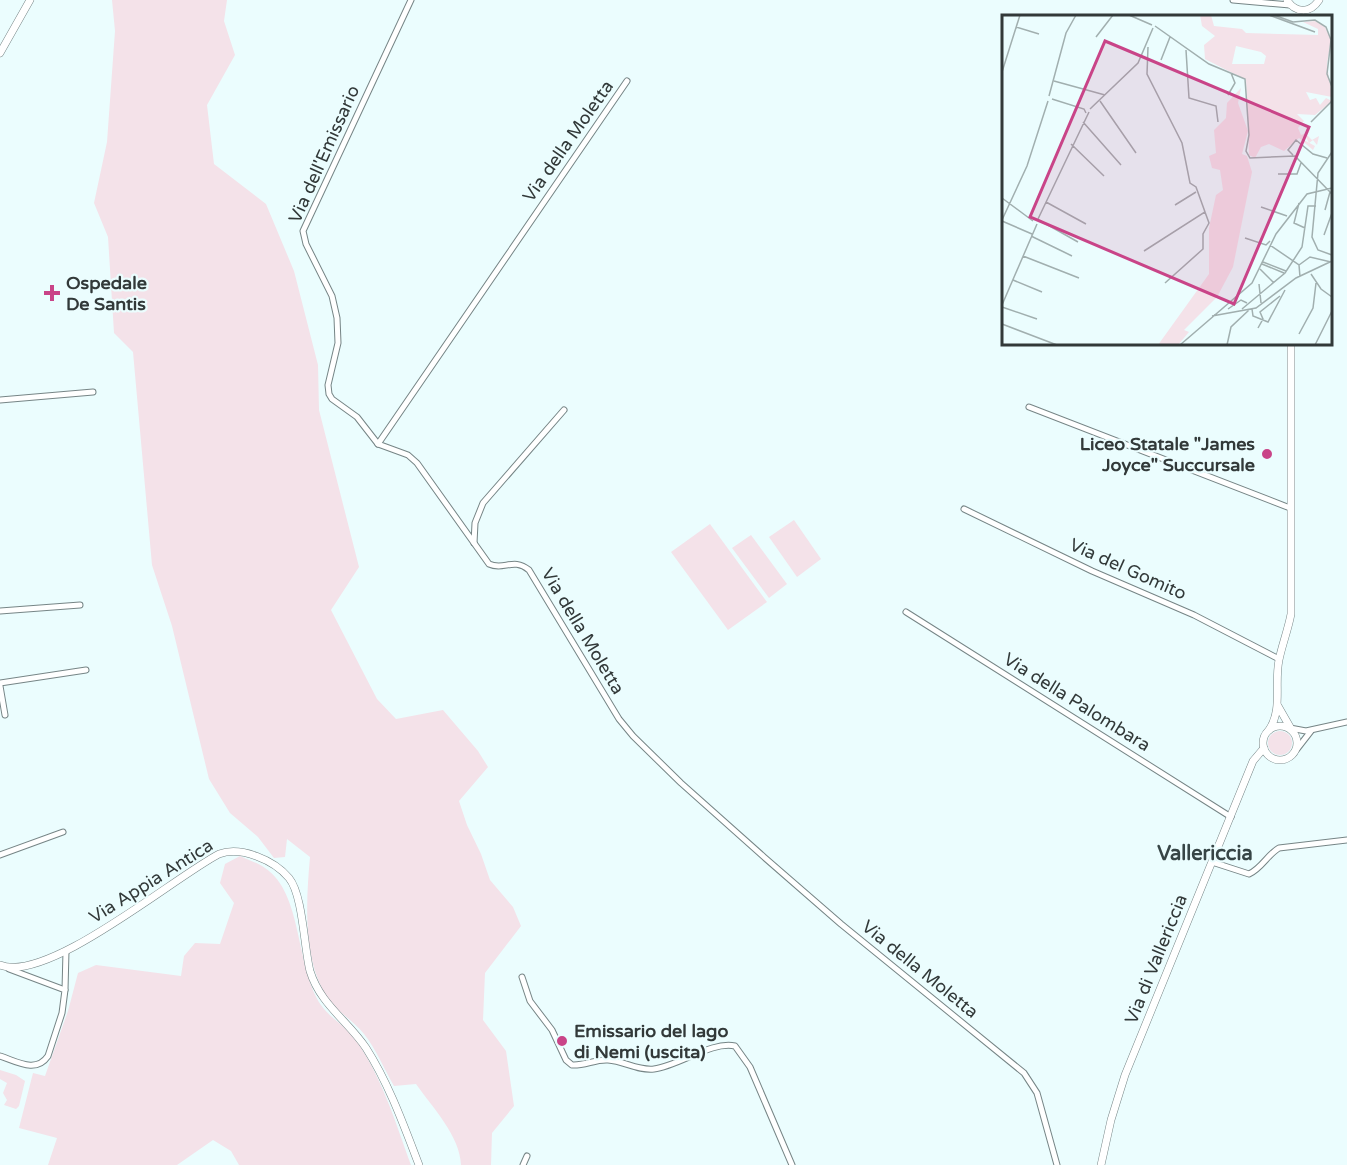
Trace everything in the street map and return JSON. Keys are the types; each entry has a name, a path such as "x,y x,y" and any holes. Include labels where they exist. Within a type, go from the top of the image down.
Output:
{"street":[{"path":"0,53 30,0"},
{"name":"Via dell'Emissario","path":"378,444 357,417 332,399 329,393 328,385 338,343 337,318 332,296 306,244 303,231 411,0"},
{"path":"1233,0 1274,5 1280,2 1300,10 1311,9"},
{"path":"1307,15 1319,0"},
{"name":"Via della Moletta","path":"627,81 378,444 408,455 417,463 490,565 498,567 518,564 529,570 619,719 681,783 841,924 1024,1073 1037,1093 1057,1165"},
{"name":"Via di Vallericcia","path":"1101,1165 1120,1088 1250,768 1264,747 1264,738 1276,719 1279,659 1291,614 1291,345"},
{"path":"0,400 93,392"},
{"path":"1029,407 1290,508"},
{"path":"475,545 475,523 484,501 564,410"},
{"name":"Via del Gomito","path":"964,509 1092,571 1194,615 1279,659"},
{"path":"0,611 80,605"},
{"name":"Via della Palombara","path":"906,612 1231,817"},
{"path":"5,715 0,685 86,670"},
{"path":"1277,703 1284,719 1297,737 1297,749"},
{"path":"1269,730 1280,725 1301,732 1347,722"},
{"path":"1250,768 1259,759 1287,758 1313,730"},
{"path":"1264,747 1271,757"},
{"path":"0,855 63,832"},
{"path":"1212,862 1249,874 1279,848 1347,840"},
{"name":"Via Appia Antica","path":"9,969 37,964 77,945 219,854 231,851 242,852 275,867 290,880 295,889 307,957 315,983 329,1006 368,1051 396,1107 419,1165"},
{"path":"0,1056 33,1066 44,1061 62,1015 66,951"},
{"path":"0,965 65,990"},
{"path":"522,977 530,1001 552,1030 566,1060 572,1065 610,1060 641,1069 652,1069 720,1046 735,1046 749,1065 792,1165"},
{"path":"523,1165 527,1156"}],"shaded area":[{"path":"112,0 227,0 224,21 235,55 207,105 214,164 266,204 294,271 318,365 319,410 359,567 331,610 377,699 396,719 443,710 478,751 488,767 459,801 490,880 513,907 521,926 485,973 483,1020 506,1051 514,1106 492,1133 491,1165 461,1165 451,1133 416,1084 394,1086 368,1040 334,1006 321,986 314,969 308,932 310,857 287,839 285,857 274,858 258,837 230,813 209,779 172,626 152,565 133,352 114,333 108,237 94,203 107,142 115,31"},
{"path":"794,520 821,559 797,577 769,537"},
{"path":"710,524 767,602 728,630 671,552"},
{"path":"751,535 787,584 769,598 732,548"},
{"path":"1275,731 1285,731 1292,738 1292,748 1285,755 1275,755 1268,748 1268,738"},
{"path":"240,856 265,868 277,879 286,894 293,912 313,989 324,1009 353,1036 372,1066 411,1165 239,1165 231,1151 213,1140 177,1165 48,1165 57,1138 19,1128 33,1073 45,1076 68,1011 78,973 96,965 181,976 184,956 195,943 220,944 234,903 220,883 225,864"},
{"path":"0,1070 16,1075 25,1081 19,1106 16,1109 4,1105 7,1100 3,1093 7,1083 0,1079"}],"place":[{"name":"Ospedale De Santis","path":"52,293"},
{"name":"Liceo Statale \"James Joyce\" Succursale","path":"1267,454"},
{"name":"Emissario del lago di Nemi (uscita)","path":"562,1041"}],"district":[{"name":"Vallericcia","path":"1205,854"}]}
